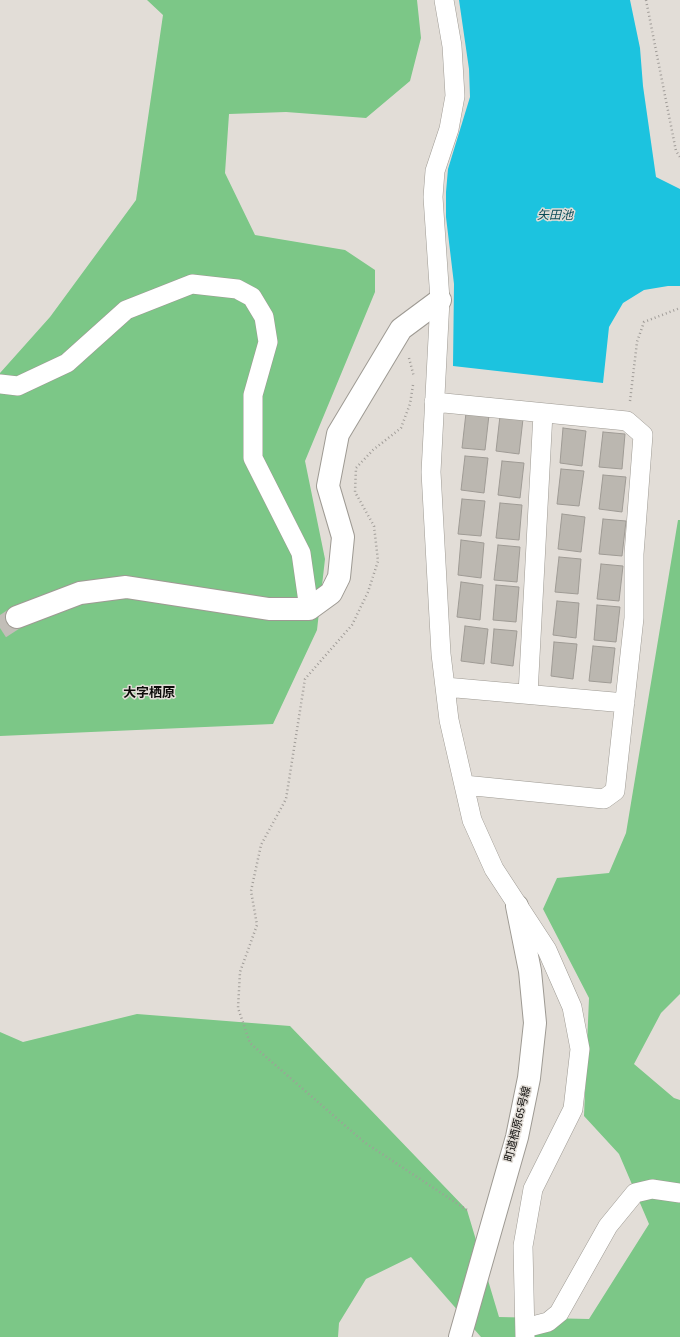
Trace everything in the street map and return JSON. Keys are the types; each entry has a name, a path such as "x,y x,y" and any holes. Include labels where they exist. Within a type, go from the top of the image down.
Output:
{"street":[{"path":"444,0 452,46 455,96 449,129 436,171 434,197 440,300 431,472 441,654 449,720 472,820 494,869 516,906 547,950 572,1007 580,1049 573,1109 533,1188 523,1246 525,1332 548,1322 559,1313 608,1226 635,1193 652,1189 680,1193"},
{"path":"0,384 18,386 67,363 126,310 192,284 237,289 252,297 264,317 268,342 253,395 253,458 301,553 309,609"},
{"path":"17,617 80,593 126,587 270,609 309,609 331,593 339,577 343,538 328,486 338,434 401,329 440,300"},
{"path":"434,402 627,421 643,435 634,554 634,618 615,790 604,800 464,785"},
{"path":"528,694 543,413"},
{"path":"445,687 625,702"},
{"name":"町道栖原65号線","path":"460,1337 517,1138 529,1078 535,1023 530,971 516,906"}],"path":[{"path":"646,0 676,151 680,157"},
{"path":"627,421 637,342 644,322 680,308"},
{"path":"401,329 415,377 410,404 401,428 373,450 356,468 355,492 374,526 378,561 368,592 352,625 305,679 286,799 261,845 251,891 256,925 240,972 238,1008 250,1043 364,1142 466,1210"}],"green space":[{"path":"147,0 417,0 421,38 410,81 366,118 286,112 229,114 225,173 255,235 345,250 375,270 375,292 305,461 325,559 317,630 273,724 0,736 0,373 50,317 136,200 163,15"},
{"path":"678,520 680,520 680,994 661,1013 634,1064 674,1098 680,1100 680,1337 481,1337 411,1257 366,1279 339,1323 338,1337 0,1337 0,1032 23,1042 137,1014 290,1026 467,1210 499,1317 589,1319 649,1224 619,1154 584,1116 589,998 543,909 557,878 609,873 626,833"}],"water":[{"name":"矢田池","path":"459,0 630,0 640,48 643,86 656,177 680,189 680,286 668,286 644,290 623,303 609,327 603,383 453,366 454,284 446,217 446,192 448,169 470,97 469,69"}],"building":[{"path":"466,413 489,415 485,450 462,448"},
{"path":"500,416 523,419 519,454 496,451"},
{"path":"563,428 586,431 582,466 560,463"},
{"path":"603,432 625,434 622,469 599,467"},
{"path":"465,456 488,458 484,493 461,490"},
{"path":"502,461 524,463 520,498 498,495"},
{"path":"561,469 584,471 579,506 557,504"},
{"path":"603,475 626,477 622,512 599,509"},
{"path":"462,499 485,501 481,536 458,534"},
{"path":"500,503 522,505 519,540 496,538"},
{"path":"562,514 585,517 581,552 558,549"},
{"path":"603,519 626,521 622,556 599,554"},
{"path":"461,540 484,543 481,578 458,575"},
{"path":"498,545 520,547 517,582 494,580"},
{"path":"559,557 581,559 578,594 555,592"},
{"path":"601,564 623,566 619,601 597,599"},
{"path":"461,582 483,585 480,620 457,617"},
{"path":"496,585 519,587 516,622 493,620"},
{"path":"557,601 579,603 576,638 553,635"},
{"path":"597,605 620,607 616,642 594,640"},
{"path":"465,626 488,629 484,664 461,661"},
{"path":"494,629 517,631 513,666 491,663"},
{"path":"554,642 577,644 573,679 551,676"},
{"path":"593,646 615,648 611,683 589,681"}],"tunnel":[{"path":"0,628 17,617"}],"district":[{"name":"大字栖原","path":"149,693"}]}
